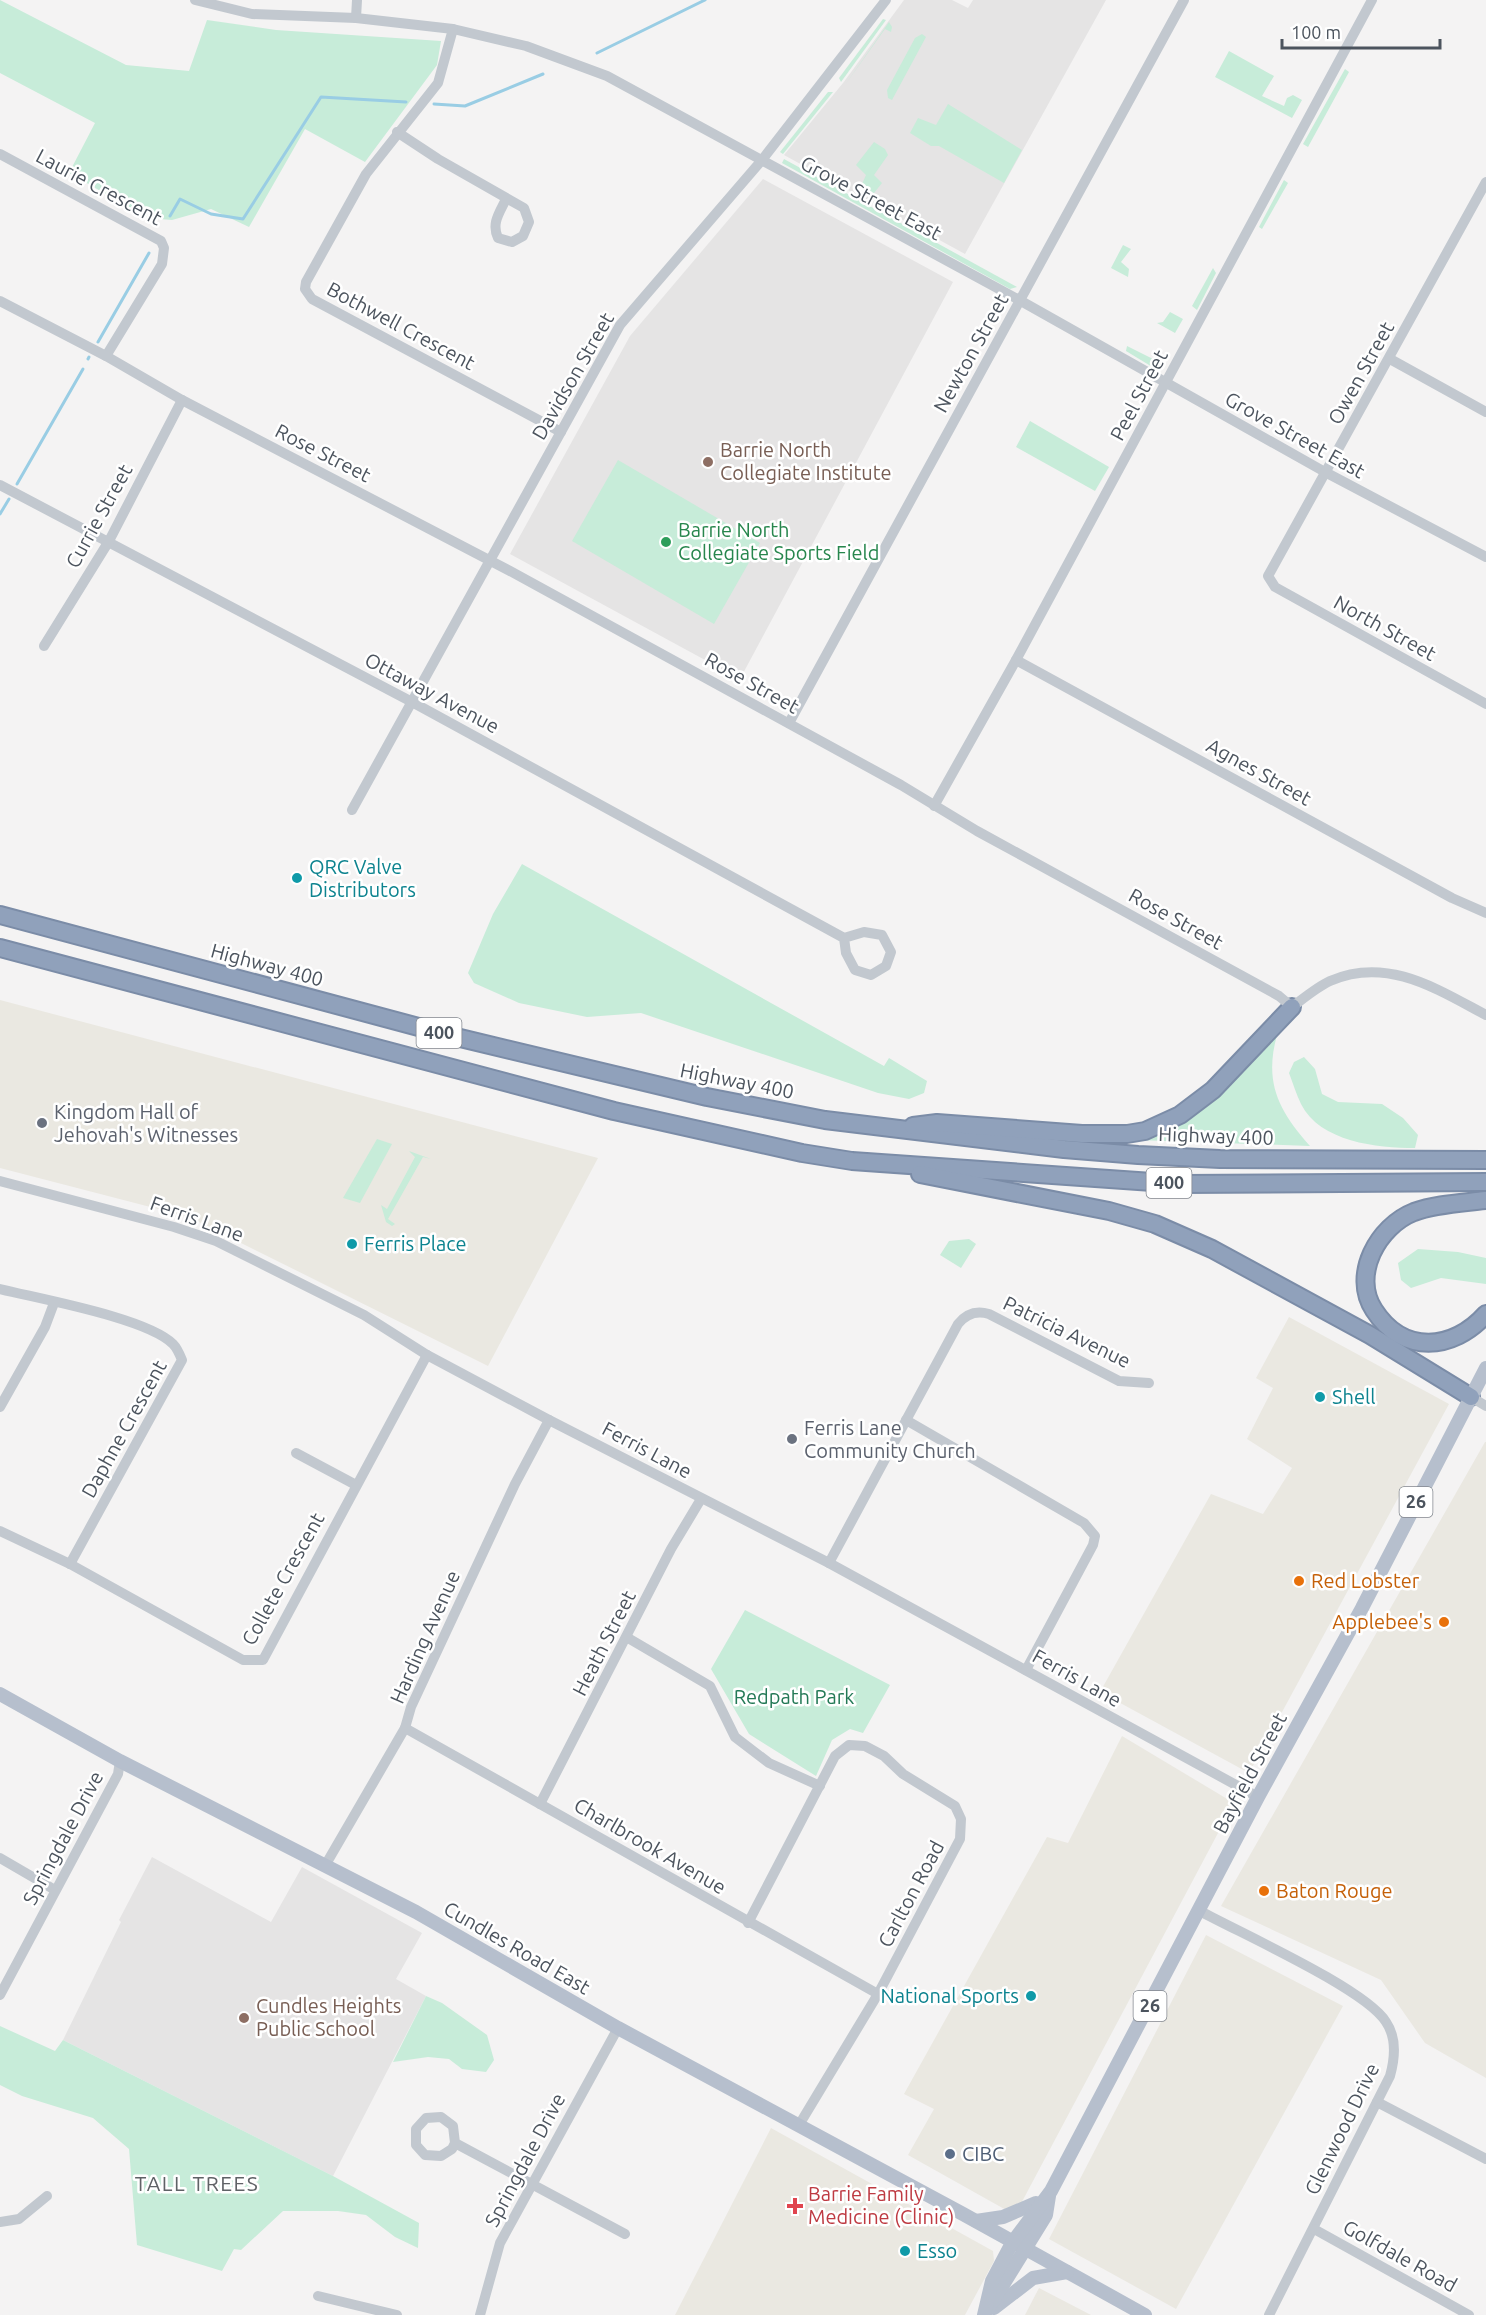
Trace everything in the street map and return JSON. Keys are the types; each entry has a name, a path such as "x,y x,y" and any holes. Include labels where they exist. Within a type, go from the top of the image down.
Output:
{"highway":[{"name":"Highway 400","path":"0,915 456,1037 623,1078 707,1097 882,1129 1138,1155 1220,1159 1486,1160"},
{"name":"400","path":"0,948 614,1111 852,1161 1181,1184 1486,1182"},
{"path":"882,1129 937,1123 1082,1134 1127,1134 1144,1131 1180,1115 1213,1090 1292,1007"},
{"path":"852,1161 1109,1211 1155,1224 1212,1249 1370,1335 1471,1397"},
{"path":"1486,1200 1413,1213 1397,1222 1382,1234 1374,1248 1367,1265 1367,1291 1373,1309 1386,1325 1402,1336 1423,1343 1443,1342 1461,1337 1486,1314"}],"main road":[{"name":"Bayfield Street","path":"984,2315 992,2281 1012,2243 1035,2209 1048,2196 1258,1797 1362,1608 1486,1368"},
{"name":"Cundles Road East","path":"0,1694 120,1761 326,1864 416,1912 618,2028 1145,2315"},
{"name":"Bayfield Street","path":"984,2315 1047,2215 1048,2196"},
{"path":"976,2221 1022,2212 1048,2196"},
{"path":"984,2315 1033,2278 1067,2272"}],"street":[{"name":"Grove Street East","path":"195,0 252,14 356,18 453,29 526,46 608,76 1021,301 1325,472 1486,557"},
{"path":"356,18 357,0"},
{"name":"Davidson Street","path":"352,810 620,325 762,160 886,0"},
{"name":"Newton Street","path":"789,723 1184,0"},
{"name":"Peel Street","path":"934,806 1016,660 1372,0"},
{"name":"Bothwell Crescent","path":"453,29 438,83 366,174 306,282 308,296 561,432"},
{"path":"398,132 506,199"},
{"name":"Laurie Crescent","path":"0,154 161,241 164,257 157,275 106,356"},
{"name":"Owen Street","path":"1269,581 1269,572 1390,359 1486,182"},
{"name":"Rose Street","path":"0,301 106,356 182,400 491,561 789,723 934,806 1279,996 1292,1007"},
{"path":"1390,359 1486,412"},
{"name":"Currie Street","path":"44,646 109,542 182,400"},
{"name":"Ottaway Avenue","path":"0,485 412,702 844,938"},
{"name":"North Street","path":"1269,581 1275,587 1486,705"},
{"name":"Agnes Street","path":"1016,660 1442,892 1486,913"},
{"path":"864,932 882,935 891,952 886,966 871,975 855,970 846,953 844,938 864,932"},
{"path":"1292,1007 1328,982 1348,975 1375,971 1425,983 1486,1015"},
{"name":"Ferris Lane","path":"0,1181 174,1227 216,1241 364,1315 427,1355 549,1420 829,1563 1258,1797"},
{"name":"Daphne Crescent","path":"0,1289 135,1324 159,1334 174,1345 182,1360 70,1564"},
{"path":"0,1407 45,1327 54,1303"},
{"name":"Patricia Avenue","path":"829,1563 958,1324 969,1314 976,1312 989,1314 1119,1381 1149,1383"},
{"name":"Collete Crescent","path":"0,1531 70,1564 243,1660 263,1660 427,1355"},
{"path":"1471,1397 1486,1406"},
{"name":"Harding Avenue","path":"326,1864 405,1728 411,1707 510,1494 549,1420"},
{"path":"906,1420 1084,1523 1095,1536 1093,1545 1026,1670"},
{"path":"296,1453 356,1485"},
{"name":"Heath Street","path":"540,1804 628,1638 671,1549 701,1499"},
{"path":"628,1638 710,1686 735,1737 769,1763 820,1786"},
{"name":"Charlbrook Avenue","path":"405,1728 748,1923 878,1994"},
{"name":"Carlton Road","path":"748,1923 835,1756 849,1745 866,1746 884,1756 903,1774 955,1806 961,1819 960,1839 878,1994 799,2126"},
{"name":"Springdale Drive","path":"0,1995 117,1774 120,1761"},
{"path":"0,1858 56,1890"},
{"name":"Glenwood Drive","path":"1200,1911 1349,1990 1379,2012 1392,2035 1394,2048 1390,2076 1269,2315"},
{"name":"Springdale Drive","path":"480,2315 496,2255 618,2028"},
{"path":"1377,2102 1486,2159"},
{"path":"455,2143 625,2234"},
{"path":"0,2222 20,2219 47,2196"},
{"name":"Golfdale Road","path":"1314,2229 1469,2315"},
{"path":"318,2296 398,2315"}],"shaded area":[{"path":"904,0 952,0 968,8 973,0 1106,0 965,254 784,155 843,83"},
{"name":"Barrie North Collegiate Institute","path":"763,179 953,282 740,679 510,554 630,336"},
{"path":"0,1000 598,1158 488,1366 189,1217 0,1168"},
{"path":"1289,1317 1449,1404 1249,1773 1100,1692 1211,1494 1263,1514 1292,1468 1247,1439 1273,1388 1256,1378"},
{"path":"1485,1442 1486,2078 1425,2043 1381,1980 1221,1906"},
{"path":"1122,1736 1234,1803 1015,2215 908,2155 934,2109 904,2094 1047,1837 1068,1843"},
{"name":"Cundles Heights Public School","path":"152,1857 271,1922 302,1867 422,1933 396,1979 426,1996 333,2176 63,2040 121,1922 119,1920"},
{"path":"1206,1935 1343,2006 1176,2309 1049,2239"},
{"path":"771,2128 993,2251 994,2261 965,2315 675,2315"},
{"path":"1039,2288 1091,2315 1025,2315"}],"green space":[{"path":"0,0 126,65 189,71 207,20 276,30 441,41 437,65 365,162 305,129 249,227 211,209 172,220 148,218 69,173 95,123 0,73"},
{"path":"883,19 886,20 841,82 839,78"},
{"path":"889,22 892,27 891,32 885,29 845,85"},
{"path":"922,34 926,37 892,100 888,98 887,90 915,38"},
{"path":"1229,51 1274,76 1262,96 1284,106 1287,98 1293,95 1302,100 1292,118 1215,77"},
{"path":"1345,69 1349,72 1308,147 1303,144"},
{"path":"828,92 833,92 783,154 780,152"},
{"path":"948,104 1022,150 1004,183 939,146 931,146 910,133 918,118 936,125"},
{"path":"874,142 885,149 888,155 874,175 882,183 874,193 864,189 862,184 866,175 856,165"},
{"path":"784,159 1017,287 1010,289 782,163"},
{"path":"1284,180 1288,183 1262,229 1259,227"},
{"path":"1123,245 1131,249 1121,262 1129,269 1128,277 1111,268"},
{"path":"1213,268 1216,273 1197,310 1192,306"},
{"path":"1170,312 1183,319 1175,333 1157,323 1163,322"},
{"path":"1127,346 1165,366 1154,368 1126,351"},
{"path":"1030,421 1109,467 1095,491 1016,447"},
{"name":"Barrie North Collegiate Sports Field","path":"618,460 760,543 714,624 572,541"},
{"path":"522,864 884,1066 889,1058 927,1081 924,1093 909,1099 878,1093 641,1013 587,1017 519,1003 474,983 468,973 493,914"},
{"path":"1277,1035 1272,1067 1277,1095 1290,1120 1310,1146 1137,1140 1224,1087"},
{"path":"1304,1057 1315,1069 1322,1094 1338,1102 1382,1104 1403,1118 1418,1135 1415,1148 1367,1144 1335,1135 1321,1127 1301,1104 1289,1073 1294,1062"},
{"path":"377,1139 392,1144 360,1203 343,1198"},
{"path":"409,1151 431,1159 423,1157 388,1219 395,1224 392,1226 386,1222 381,1205 387,1209 415,1157"},
{"path":"969,1239 976,1244 961,1268 940,1255 949,1241"},
{"path":"1418,1249 1458,1252 1486,1258 1486,1284 1441,1278 1411,1288 1401,1280 1398,1263"},
{"name":"Redpath Park","path":"745,1610 890,1685 863,1733 850,1729 832,1740 816,1776 749,1734 711,1669"},
{"path":"426,1996 442,2003 487,2035 494,2060 486,2072 462,2069 449,2059 428,2057 393,2062"},
{"path":"0,2026 55,2051 63,2040 333,2176 419,2223 418,2248 395,2237 366,2215 338,2211 283,2211 241,2250 234,2249 222,2271 137,2245 129,2149 93,2118 22,2096 0,2085"}],"waterway":[{"path":"597,53 705,0"},
{"path":"434,104 465,106 543,74"},
{"path":"170,216 180,199 211,214 243,219 321,97 406,102"},
{"path":"98,342 149,253"},
{"path":"17,484 83,369"},
{"path":"0,514 9,499"}],"place":[{"name":"Barrie North Collegiate Institute","path":"708,462"},
{"name":"Barrie North Collegiate Sports Field","path":"666,542"},
{"name":"QRC Valve Distributors","path":"297,878"},
{"name":"Kingdom Hall of Jehovah's Witnesses","path":"42,1123"},
{"name":"Ferris Place","path":"352,1244"},
{"name":"Shell","path":"1320,1397"},
{"name":"Ferris Lane Community Church","path":"792,1439"},
{"name":"Red Lobster","path":"1299,1581"},
{"name":"Applebee's","path":"1444,1622"},
{"name":"Baton Rouge","path":"1264,1891"},
{"name":"National Sports","path":"1031,1996"},
{"name":"Cundles Heights Public School","path":"244,2018"},
{"name":"CIBC","path":"950,2154"},
{"name":"Barrie Family Medicine (Clinic)","path":"795,2206"},
{"name":"Esso","path":"905,2251"}],"district":[{"name":"TALL TREES","path":"197,2184"}]}
